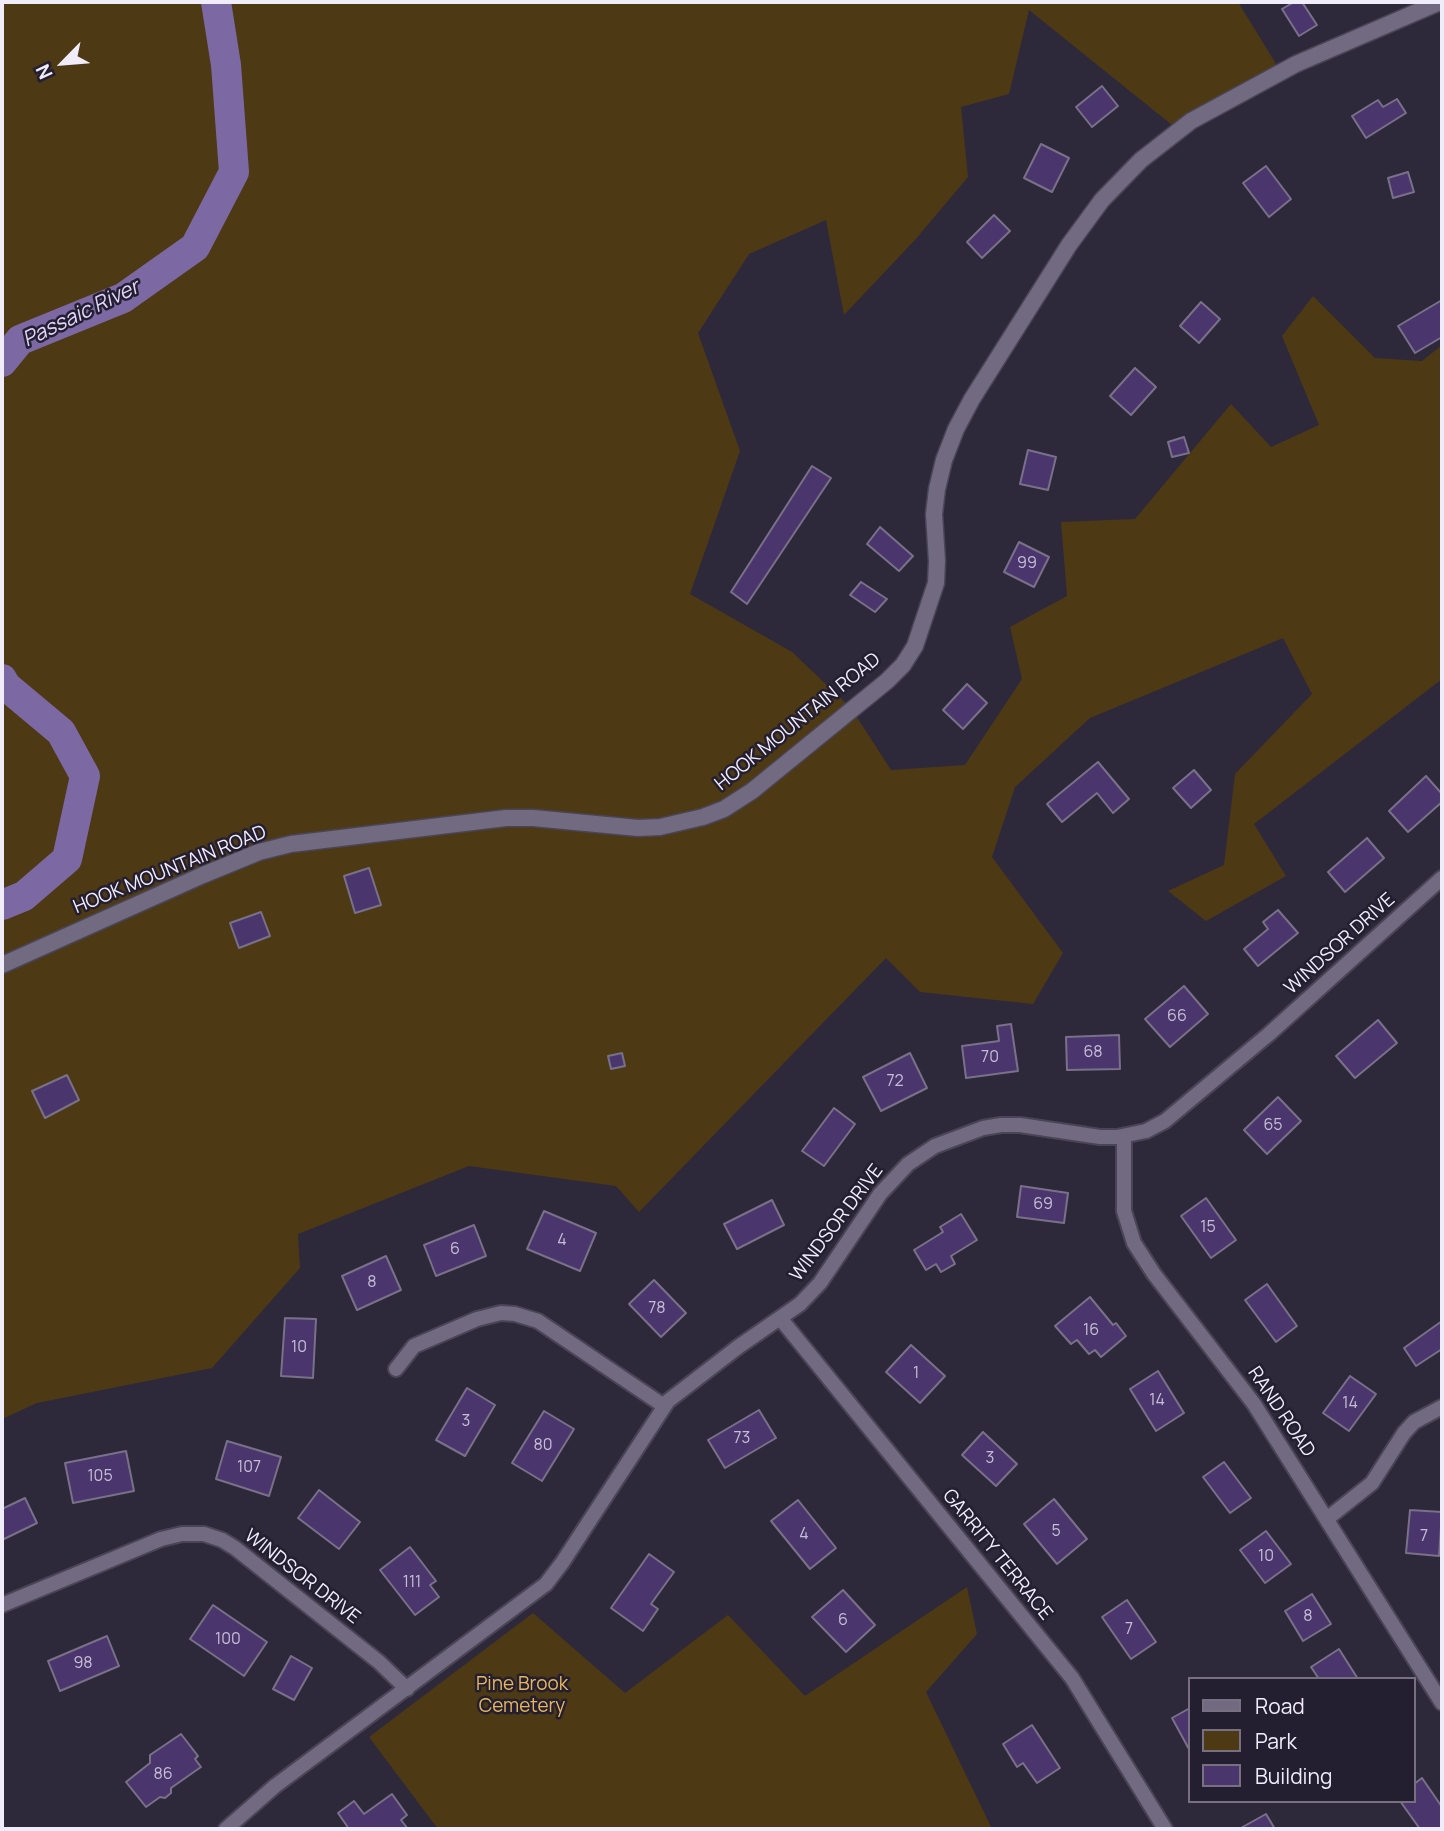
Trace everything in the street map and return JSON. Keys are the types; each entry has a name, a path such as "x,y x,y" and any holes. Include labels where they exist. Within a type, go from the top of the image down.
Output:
{"street":[{"name":"HOOK MOUNTAIN ROAD","path":"2,965 203,875 259,852 291,844 506,818 638,828 660,827 724,809 752,790 887,681 903,665 915,646 936,583 934,514 937,489 956,429 1069,245 1102,200 1141,160 1191,121 1296,64 1440,2"},
{"name":"WINDSOR DRIVE","path":"226,1829 275,1786 545,1584 562,1563 664,1406 738,1347 800,1304 820,1283 894,1177 908,1164 935,1146 983,1128 1001,1125 1100,1136 1124,1136 1146,1131 1165,1121 1269,1034 1442,878"},
{"name":"RAND ROAD","path":"1124,1136 1124,1211 1133,1242 1154,1274 1254,1404 1442,1703"},
{"path":"396,1369 414,1346 477,1319 501,1312 538,1321 664,1406"},
{"name":"GARRITY TERRACE","path":"780,1318 1072,1678 1165,1829"},
{"path":"1328,1518 1372,1483 1404,1433 1414,1423 1442,1407"},
{"name":"WINDSOR DRIVE","path":"2,1605 161,1539 182,1534 204,1534 235,1548 379,1662 407,1689"}],"green space":[{"path":"2,2 1238,2 1281,72 1177,129 1029,10 1009,94 961,107 968,177 914,241 844,315 826,220 749,254 698,333 740,451 690,594 792,652 851,708 891,770 965,765 1022,679 1010,627 1067,596 1061,522 1135,519 1231,404 1271,447 1319,425 1282,336 1313,296 1375,358 1422,361 1442,345 1442,679 1254,824 1286,876 1206,921 1168,891 1224,865 1235,774 1312,694 1283,638 1090,718 1015,787 992,857 1063,953 1033,1004 920,992 886,958 639,1212 616,1186 469,1166 298,1234 300,1268 212,1368 37,1403 2,1419"},
{"name":"Pine Brook Cemetery","path":"967,1587 977,1634 926,1692 992,1829 438,1829 369,1737 533,1613 625,1693 728,1615 805,1696"}],"building":[{"path":"1294,2 1302,2 1317,25 1299,36 1282,9"},
{"path":"1102,86 1118,106 1092,127 1076,107"},
{"path":"1397,99 1406,113 1366,138 1352,116 1378,100 1383,107"},
{"path":"1041,144 1069,158 1052,192 1024,178"},
{"path":"1266,166 1291,199 1269,217 1243,183"},
{"path":"1408,172 1414,192 1393,198 1388,178"},
{"path":"994,215 1010,231 982,258 967,242"},
{"path":"1442,300 1442,337 1415,353 1398,326"},
{"path":"1201,302 1220,319 1199,343 1180,326"},
{"path":"1135,368 1156,387 1131,415 1110,396"},
{"path":"1184,437 1189,453 1172,457 1168,442"},
{"path":"1028,450 1056,457 1048,490 1020,484"},
{"path":"812,466 831,478 747,604 731,592"},
{"path":"880,527 913,556 899,571 867,544"},
{"path":"1019,542 1049,557 1034,587 1004,572"},
{"path":"861,582 887,599 875,612 850,595"},
{"path":"967,684 987,703 963,729 943,710"},
{"path":"1098,762 1129,799 1113,813 1097,793 1062,822 1047,804"},
{"path":"1194,770 1211,790 1191,808 1173,788"},
{"path":"1426,776 1442,794 1442,802 1408,832 1389,811"},
{"path":"1367,838 1384,858 1345,892 1328,872"},
{"path":"369,868 381,905 355,913 344,876"},
{"path":"1278,910 1298,933 1258,966 1244,949 1268,929 1263,922"},
{"path":"261,912 270,936 239,948 230,923"},
{"path":"1184,986 1208,1014 1170,1047 1145,1019"},
{"path":"1378,1020 1397,1043 1355,1078 1336,1056"},
{"path":"1011,1024 1018,1071 966,1078 962,1046 999,1041 997,1026"},
{"path":"1119,1035 1120,1069 1067,1070 1066,1037"},
{"path":"622,1053 625,1066 611,1069 608,1056"},
{"path":"910,1053 927,1088 881,1111 863,1077"},
{"path":"67,1075 79,1100 45,1118 32,1091"},
{"path":"1278,1097 1301,1121 1267,1154 1244,1130"},
{"path":"834,1108 855,1124 824,1166 802,1151"},
{"path":"1021,1186 1068,1193 1064,1223 1017,1217"},
{"path":"1206,1198 1236,1240 1211,1258 1181,1216"},
{"path":"772,1200 784,1225 737,1249 724,1224"},
{"path":"544,1211 596,1233 580,1271 527,1249"},
{"path":"961,1214 977,1240 951,1256 955,1264 941,1272 936,1264 926,1270 914,1250 943,1232 940,1227"},
{"path":"474,1225 486,1256 436,1276 424,1245"},
{"path":"386,1256 401,1290 357,1310 342,1276"},
{"path":"654,1280 686,1313 661,1337 629,1304"},
{"path":"1267,1284 1297,1326 1276,1342 1245,1300"},
{"path":"1090,1297 1126,1336 1101,1357 1095,1350 1089,1354 1077,1340 1071,1344 1055,1326"},
{"path":"285,1318 316,1319 313,1378 281,1376"},
{"path":"1442,1321 1442,1349 1416,1366 1404,1348"},
{"path":"911,1345 945,1376 920,1403 886,1372"},
{"path":"1158,1371 1184,1413 1156,1431 1130,1389"},
{"path":"1350,1376 1376,1394 1349,1431 1323,1413"},
{"path":"467,1388 495,1405 465,1456 436,1440"},
{"path":"759,1410 776,1438 725,1468 708,1440"},
{"path":"544,1411 574,1429 542,1481 512,1463"},
{"path":"983,1432 1017,1464 996,1486 962,1455"},
{"path":"227,1441 281,1457 269,1496 216,1479"},
{"path":"126,1451 134,1491 73,1503 65,1463"},
{"path":"1224,1462 1251,1498 1230,1513 1203,1477"},
{"path":"319,1490 360,1522 339,1549 298,1518"},
{"path":"25,1498 37,1523 2,1540 2,1509"},
{"path":"1054,1499 1087,1539 1057,1564 1024,1524"},
{"path":"798,1500 836,1548 810,1569 771,1521"},
{"path":"1410,1510 1442,1512 1439,1556 1406,1553"},
{"path":"1266,1531 1291,1564 1265,1583 1240,1550"},
{"path":"410,1547 436,1581 430,1585 439,1597 415,1615 380,1570"},
{"path":"649,1554 674,1572 651,1604 658,1609 643,1631 611,1608"},
{"path":"843,1590 875,1625 846,1652 812,1617"},
{"path":"1312,1594 1331,1624 1303,1641 1285,1611"},
{"path":"1127,1600 1156,1642 1131,1659 1102,1617"},
{"path":"213,1605 267,1642 244,1676 190,1639"},
{"path":"107,1636 119,1666 60,1691 48,1661"},
{"path":"1339,1649 1357,1677 1318,1677 1311,1667"},
{"path":"291,1656 312,1668 294,1700 273,1689"},
{"path":"1188,1709 1188,1747 1172,1718"},
{"path":"1032,1725 1060,1768 1037,1783 1023,1763 1017,1767 1003,1744"},
{"path":"181,1734 198,1756 195,1759 201,1767 171,1788 171,1793 165,1798 160,1797 146,1807 126,1782 150,1763 150,1755"},
{"path":"1422,1778 1442,1807 1442,1829 1420,1829 1401,1803 1416,1803 1416,1782"},
{"path":"392,1794 407,1815 401,1820 408,1829 349,1829 338,1813 354,1801 364,1814"},
{"path":"1266,1814 1275,1829 1239,1829"}],"waterway":[{"name":"Passaic River","path":"2,362 20,340 123,298 195,247 234,172 226,65 216,2"},
{"name":"Passaic River","path":"2,679 6,686 61,732 85,776 67,859 24,896 2,905"}]}
